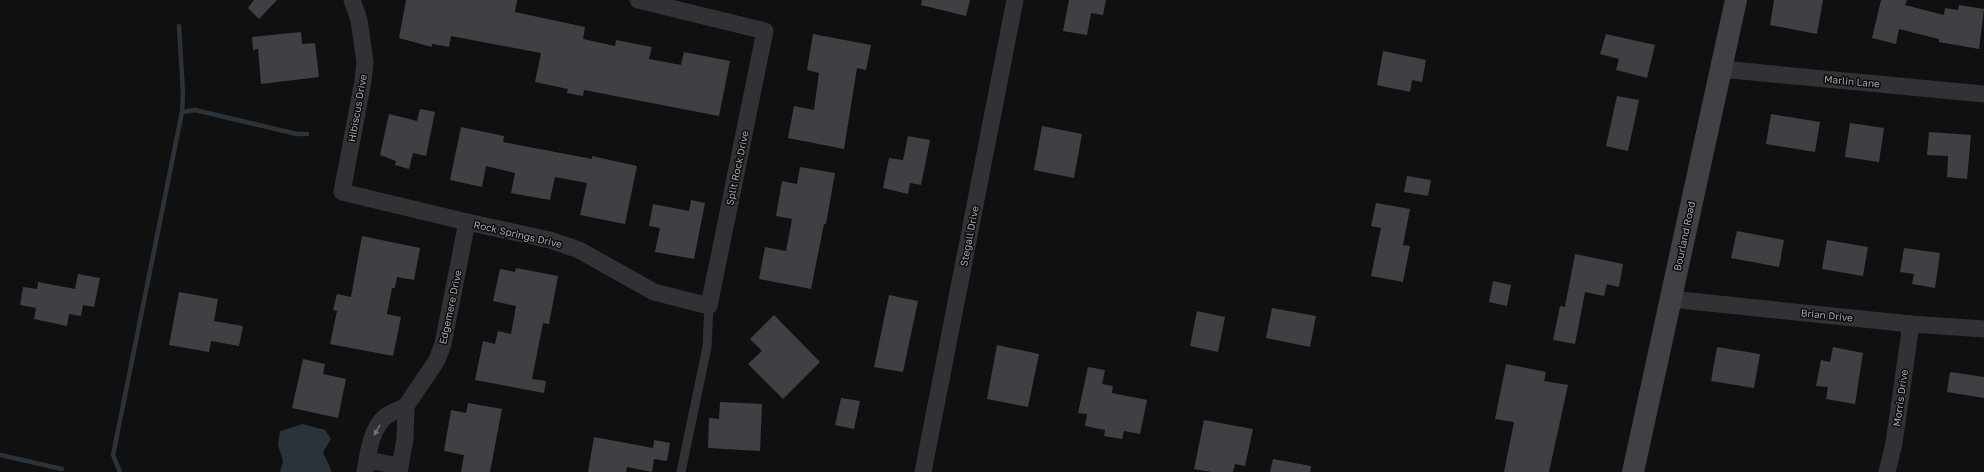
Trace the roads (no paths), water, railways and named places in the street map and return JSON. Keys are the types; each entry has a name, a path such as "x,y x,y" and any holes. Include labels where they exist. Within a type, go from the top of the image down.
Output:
{"main road":[{"name":"Bourland Road","path":"1633,472 1736,0"}],"street":[{"name":"Hibiscus Drive","path":"342,192 363,81 365,62 358,20 352,0"},
{"name":"Split Rock Drive","path":"638,0 765,30 709,306"},
{"name":"Stegall Drive","path":"923,472 1015,0"},
{"name":"Marlin Lane","path":"1721,69 1984,94"},
{"name":"Rock Springs Drive","path":"342,192 566,245 579,250 654,292 709,306"},
{"name":"Edgemere Drive","path":"366,466 375,432 385,417 406,406 437,360 443,344 468,222"},
{"name":"Brian Drive","path":"1670,299 1911,324 1984,329"},
{"name":"Morris Drive","path":"1887,472 1894,443 1911,324"},
{"path":"366,466 400,469 405,439 406,406"}],"lane":[{"path":"681,472 707,347 709,306"}],"waterway":[{"path":"120,472 113,455 182,112 183,93 179,26"},
{"path":"182,112 195,110 297,134 307,134"},
{"path":"0,455 62,469"}]}
